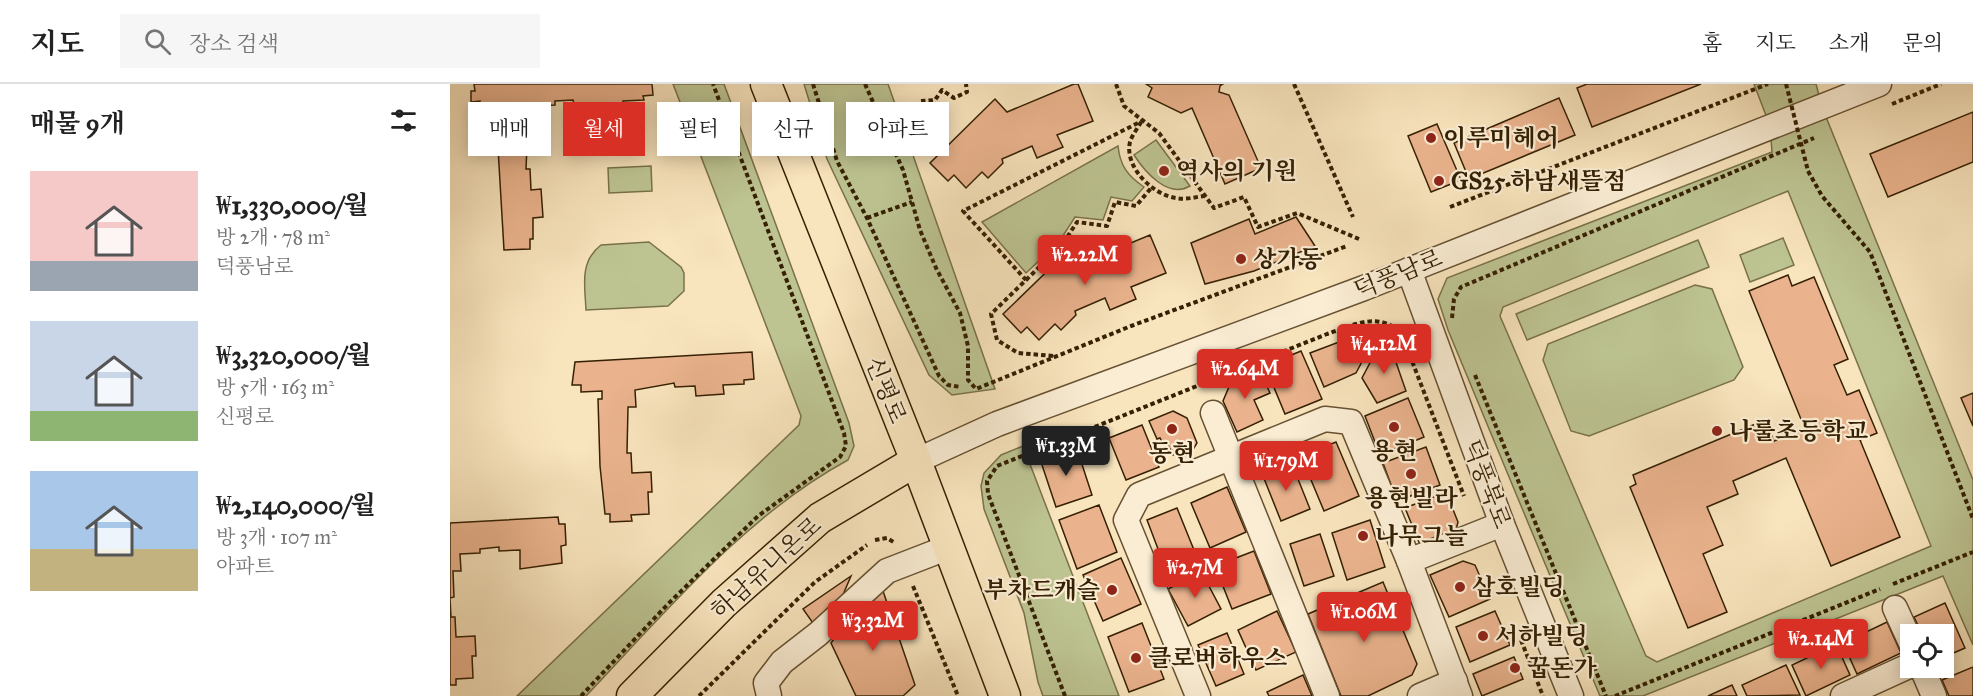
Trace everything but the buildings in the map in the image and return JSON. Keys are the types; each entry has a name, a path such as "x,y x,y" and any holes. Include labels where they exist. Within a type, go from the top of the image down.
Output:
{"main road":[{"name":"신평로","path":"766,84 916,461 1005,696"},
{"name":"하남유니온로","path":"632,696 724,603 820,518 916,461"}],"street":[{"name":"덕풍남로","path":"916,461 997,424 1409,270 1879,84"},
{"name":"덕풍북로","path":"1409,270 1502,525 1570,696"},
{"path":"1213,413 1229,458 1327,696"},
{"path":"1198,696 1126,520 1139,495 1325,419 1351,422 1409,561 1458,689 1420,696"},
{"path":"1409,561 1502,525"},
{"path":"769,696 766,683 782,662 818,634 887,571 949,547"},
{"path":"1895,608 1902,624"},
{"path":"1842,696 1900,670"},
{"path":"1927,678 1935,696"}],"path":[{"path":"581,696 668,604 758,516 840,457 846,446 844,433 713,84"},
{"path":"813,84 837,161 867,218 939,376 948,385 961,387"},
{"path":"865,84 903,170 936,268 960,313 968,346 968,380 976,389 1347,246"},
{"path":"921,101 935,100 942,90 954,98 967,92 966,84"},
{"path":"1116,84 1124,106 1159,133 1214,208 1244,197 1258,227 1297,213 1359,239"},
{"path":"1293,84 1353,217"},
{"path":"1450,207 1768,84"},
{"path":"1786,84 1809,171 1822,196 1870,252 1973,519"},
{"path":"1886,107 1941,84"},
{"path":"1142,121 1130,141 1129,156 1136,171 1152,187 1174,198 1204,196"},
{"path":"1026,280 963,211 1142,121"},
{"path":"1455,326 1452,319 1454,299 1461,287 1820,135"},
{"path":"1055,357 1018,353 997,340 991,314 1062,245 1077,222 1107,226 1114,202 1136,206 1152,187"},
{"path":"867,218 912,201"},
{"path":"1065,696 990,501 987,481 997,466 1358,323 1380,321 1393,325 1397,330"},
{"path":"1472,368 1606,696"},
{"path":"875,540 885,537 892,540 958,696"},
{"path":"699,696 815,582 867,545"},
{"path":"1615,696 1973,552"}],"green space":[{"path":"673,84 724,84 731,102 680,102"},
{"path":"804,84 888,84 894,102 846,102 846,156 913,156 995,389 952,395 929,375 827,159 826,156 834,156 834,102 810,102"},
{"path":"1754,84 1816,84 1822,107 1973,480 1973,645 1943,576 1643,696 1600,696 1448,330 1438,299 1447,278 1772,152 1770,126","holes":["1788,191 1931,546 1657,662 1646,656 1500,316 1503,307"]},
{"path":"740,127 849,423 854,446 848,460 775,508 741,537 677,599 586,696 517,696 799,425 801,416 701,156 740,156"},
{"path":"1156,140 1190,186 1174,189 1166,186 1151,176 1139,162 1134,155"},
{"path":"1118,146 1126,170 1144,187 1132,201 1111,197 1103,220 1075,217 1059,242 1026,273 982,222"},
{"path":"651,166 652,191 609,193 608,168"},
{"path":"1783,238 1794,265 1750,282 1740,255"},
{"path":"1698,240 1709,267 1527,340 1516,314"},
{"path":"649,242 681,267 684,273 684,291 668,306 586,310 586,267 594,252 601,245"},
{"path":"1695,285 1712,289 1743,367 1734,380 1589,436 1571,431 1543,360 1548,344"},
{"path":"1023,446 1119,696 1043,696 1024,613 984,509 981,486 984,473 1001,455"}],"place":[{"name":"이루미헤어","path":"1431,138"},
{"name":"역사의 기원","path":"1164,171"},
{"name":"GS25 하남새뜰점","path":"1439,181"},
{"name":"상가동","path":"1241,259"},
{"name":"용현","path":"1394,427"},
{"name":"동현","path":"1172,429"},
{"name":"나룰초등학교","path":"1717,431"},
{"name":"용현빌라","path":"1411,474"},
{"name":"나무그늘","path":"1363,536"},
{"name":"삼호빌딩","path":"1460,587"},
{"name":"부차드캐슬","path":"1112,590"},
{"name":"서하빌딩","path":"1483,636"},
{"name":"클로버하우스","path":"1136,658"},
{"name":"꿉돈가","path":"1515,668"}]}
